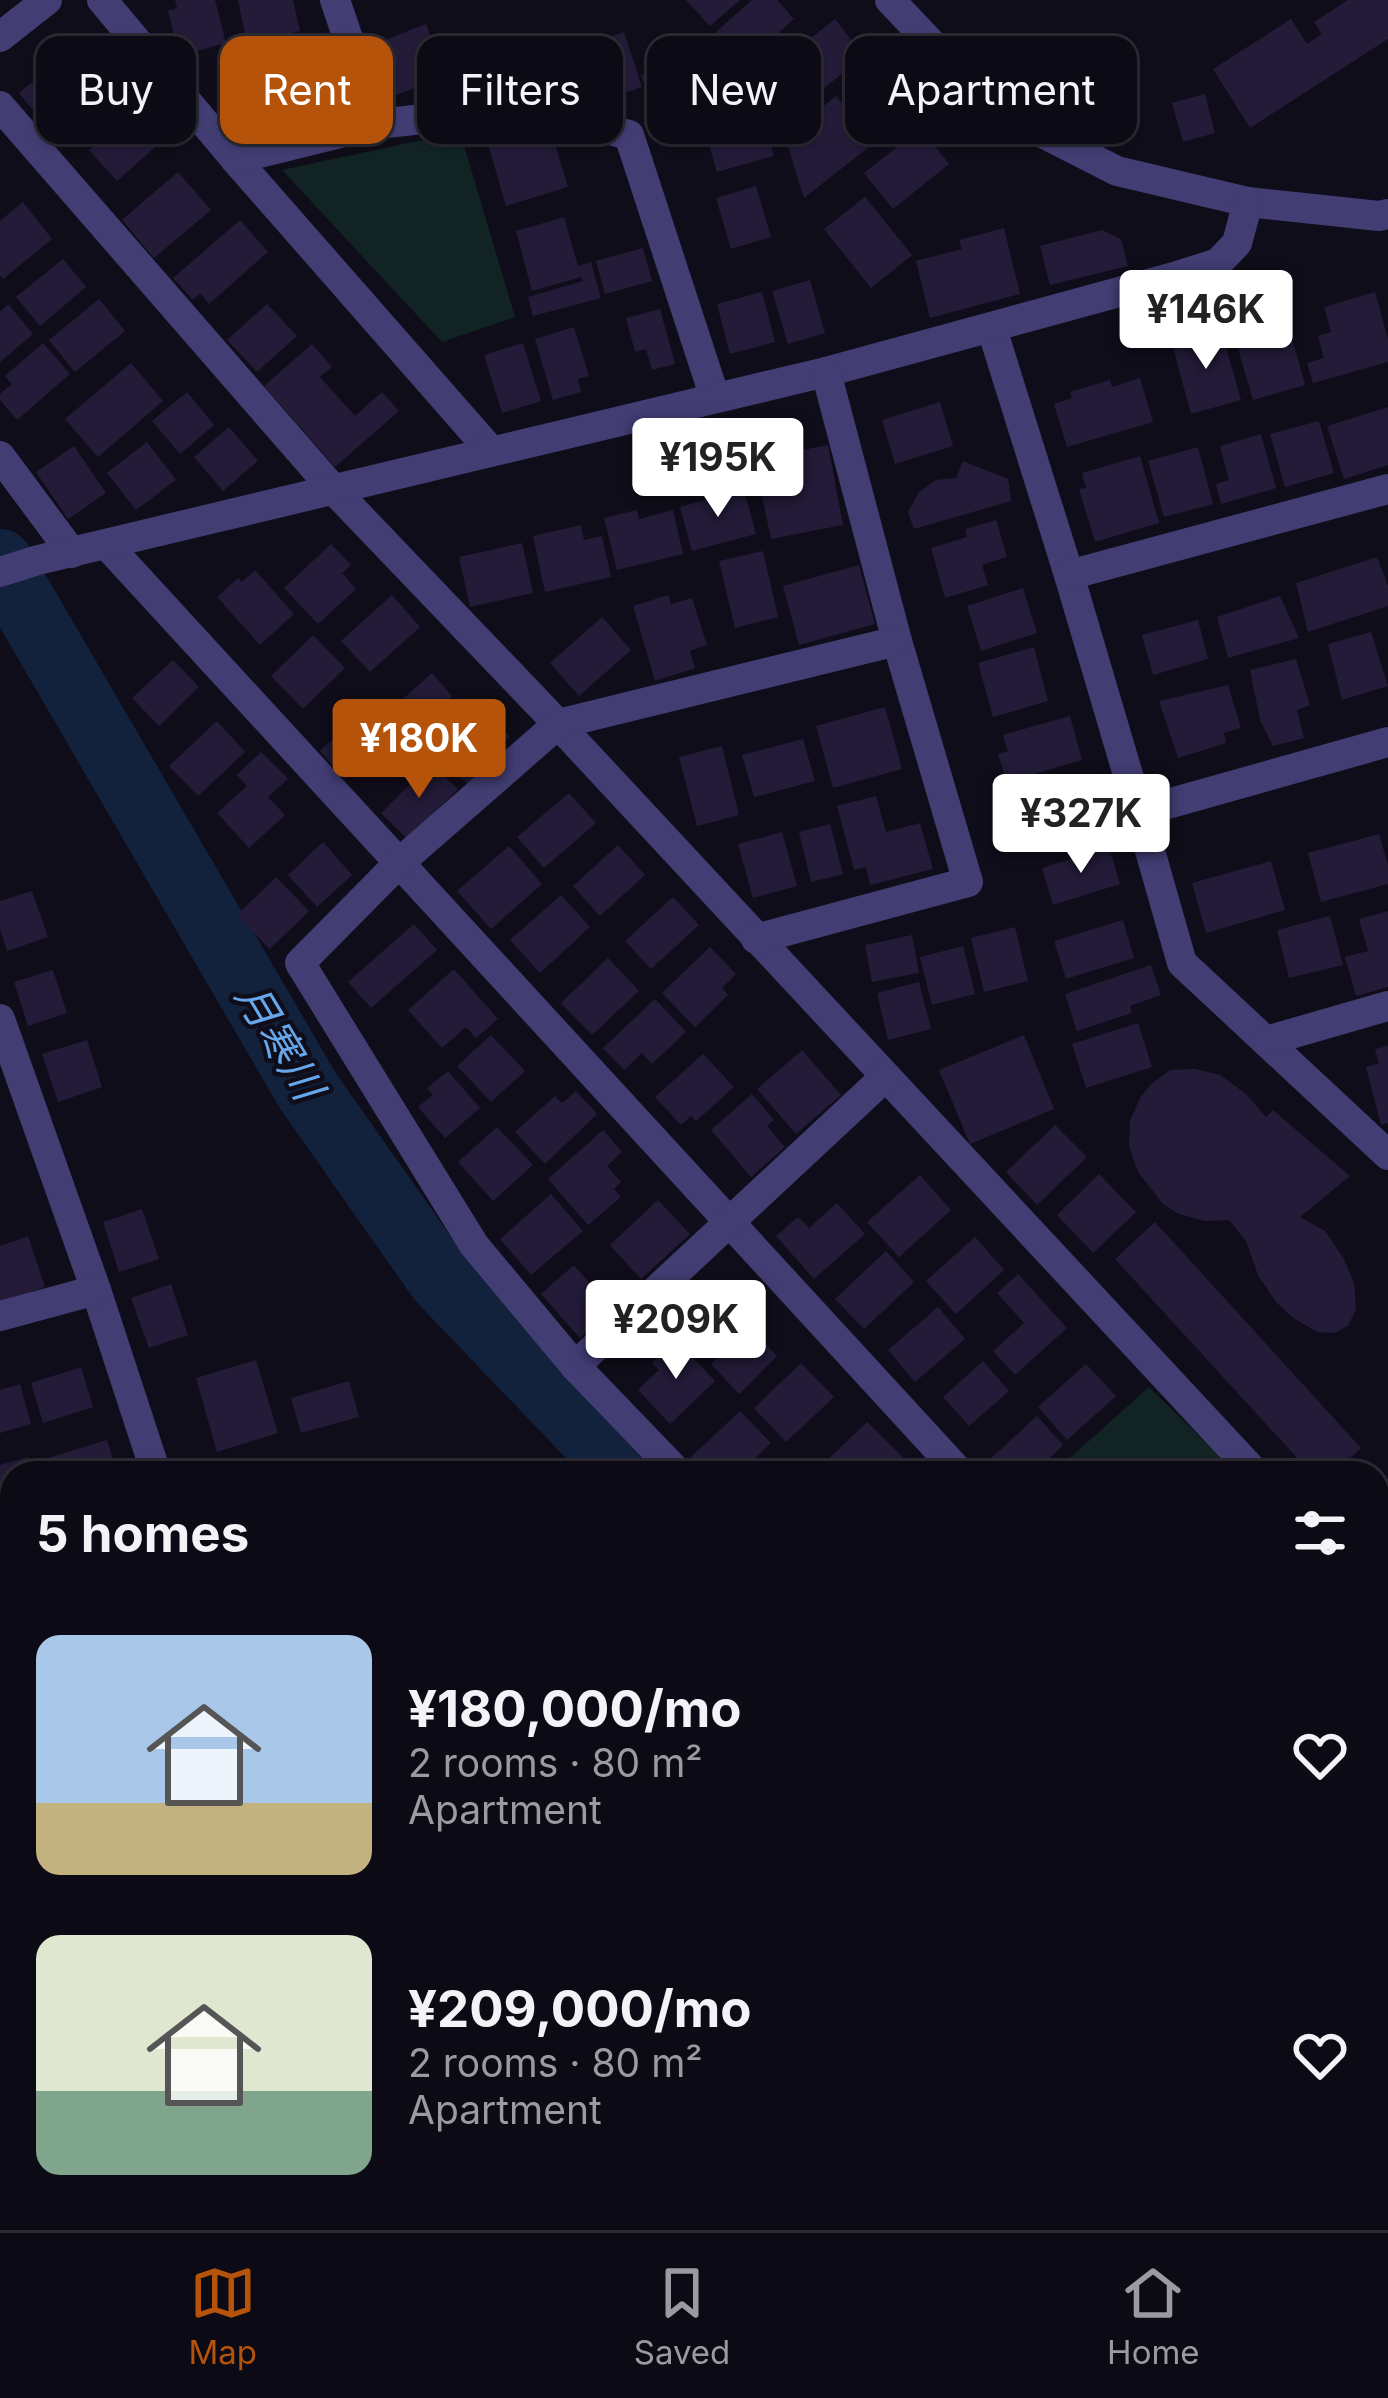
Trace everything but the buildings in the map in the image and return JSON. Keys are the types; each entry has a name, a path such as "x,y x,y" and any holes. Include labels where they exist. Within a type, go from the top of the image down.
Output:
{"street":[{"path":"0,37 47,0"},
{"path":"102,0 491,451"},
{"path":"335,0 347,36"},
{"path":"890,0 975,90 1017,120 1117,171 1248,202 1388,214"},
{"path":"0,106 334,490 1244,1461"},
{"path":"393,122 488,112 571,120 629,135 715,398"},
{"path":"235,159 295,144"},
{"path":"0,572 826,372 1218,263 1237,243 1248,202"},
{"path":"992,329 1182,963 1388,1155"},
{"path":"756,939 968,882 897,641 826,372"},
{"path":"0,456 72,554"},
{"path":"1069,575 1388,489"},
{"path":"107,545 949,1461"},
{"path":"666,1461 575,1366 474,1245 300,963 399,863 558,724 897,641"},
{"path":"1139,812 1388,742"},
{"path":"1266,1041 1388,1006"},
{"path":"0,1019 152,1461"},
{"path":"575,1366 885,1077"},
{"path":"0,1316 96,1290"}],"shaded area":[{"path":"417,141 464,144 515,317 442,342 282,170"},
{"path":"1149,1387 1225,1461 1066,1461"}],"waterway":[{"name":"月寒川","path":"0,562 308,1091 441,1280 614,1461"}]}
